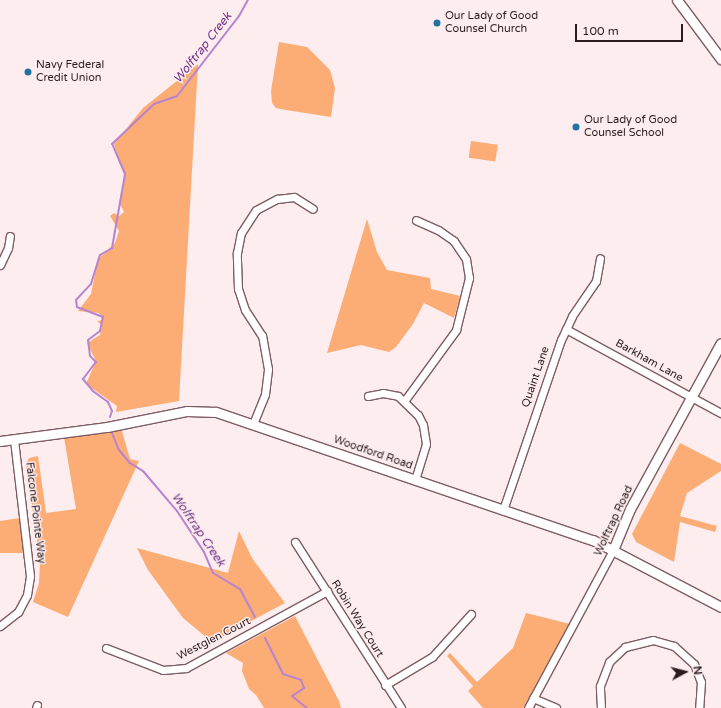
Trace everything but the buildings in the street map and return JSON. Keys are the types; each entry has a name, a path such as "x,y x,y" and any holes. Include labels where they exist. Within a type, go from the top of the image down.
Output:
{"street":[{"path":"677,0 721,59"},
{"path":"253,424 265,394 268,370 262,336 245,310 238,289 237,253 241,232 256,210 277,199 294,197 313,209"},
{"path":"405,400 456,330 469,278 466,259 454,241 442,232 416,220"},
{"path":"0,264 8,248 10,236"},
{"name":"Quaint Lane","path":"503,510 566,329 596,281 600,258"},
{"name":"Barkham Lane","path":"566,329 721,413"},
{"name":"Wolftrap Road","path":"528,708 613,550 630,509 693,398 721,343"},
{"path":"368,396 392,394 405,400 418,415 425,434 424,453 415,480"},
{"name":"Woodford Road","path":"0,441 126,424 187,411 216,412 594,540 721,607"},
{"name":"Falcone Pointe Way","path":"0,626 18,612 27,595 30,576 14,439"},
{"name":"Robin Way Court","path":"294,542 326,590 384,685 401,708"},
{"name":"Westglen Court","path":"106,648 163,670 186,668 326,590"},
{"path":"384,685 432,657 471,614"},
{"path":"601,708 600,686 609,662 625,647 653,640 674,646 694,664 701,682 699,708"},
{"path":"533,698 556,708"}],"shaded area":[{"path":"279,42 307,47 330,70 335,88 331,117 276,108 272,103 271,91"},
{"path":"198,64 179,401 116,412 117,406 86,384 96,361 87,343 100,335 102,325 97,321 103,320 99,313 78,311 91,294 98,259 115,243 119,231 110,216 114,213 119,216 124,212 119,202 123,190 124,174 114,144 143,108"},
{"path":"471,141 498,145 495,162 469,158"},
{"path":"367,219 377,252 387,270 430,278 431,289 460,296 454,318 424,303 413,324 396,347 389,352 361,345 327,353"},
{"path":"121,428 130,459 139,461 68,617 33,602 39,583 40,562 26,464 29,458 38,456 46,513 76,509 64,437"},
{"path":"680,443 721,464 721,471 687,493 680,516 717,526 715,532 680,522 674,562 636,542 632,534"},
{"path":"20,518 25,553 0,553 0,521"},
{"path":"239,531 252,558 285,603 212,642 183,618 148,570 137,548 228,573"},
{"path":"526,613 570,624 523,708 483,708 468,691 473,686 447,656 450,653 477,682 513,648"},
{"path":"295,616 339,701 341,708 264,708 256,695 249,689 242,671 243,663 226,653"}],"waterway":[{"name":"Wolftrap Creek","path":"110,417 112,411 108,402 93,391 83,379 96,362 90,356 88,340 100,331 103,317 77,307 76,300 91,284 100,255 112,248 125,174 112,144 154,104 177,96 239,16 248,0"},
{"name":"Wolftrap Creek","path":"112,433 119,450 130,463 143,471 177,511 204,552 213,573 240,589 255,617"},
{"name":"Wolftrap Creek","path":"265,638 283,674 301,680 304,688 292,696 307,708"}],"place":[{"name":"Our Lady of Good Counsel Church","path":"437,23"},
{"name":"Navy Federal Credit Union","path":"28,72"},
{"name":"Our Lady of Good Counsel School","path":"576,127"}]}
